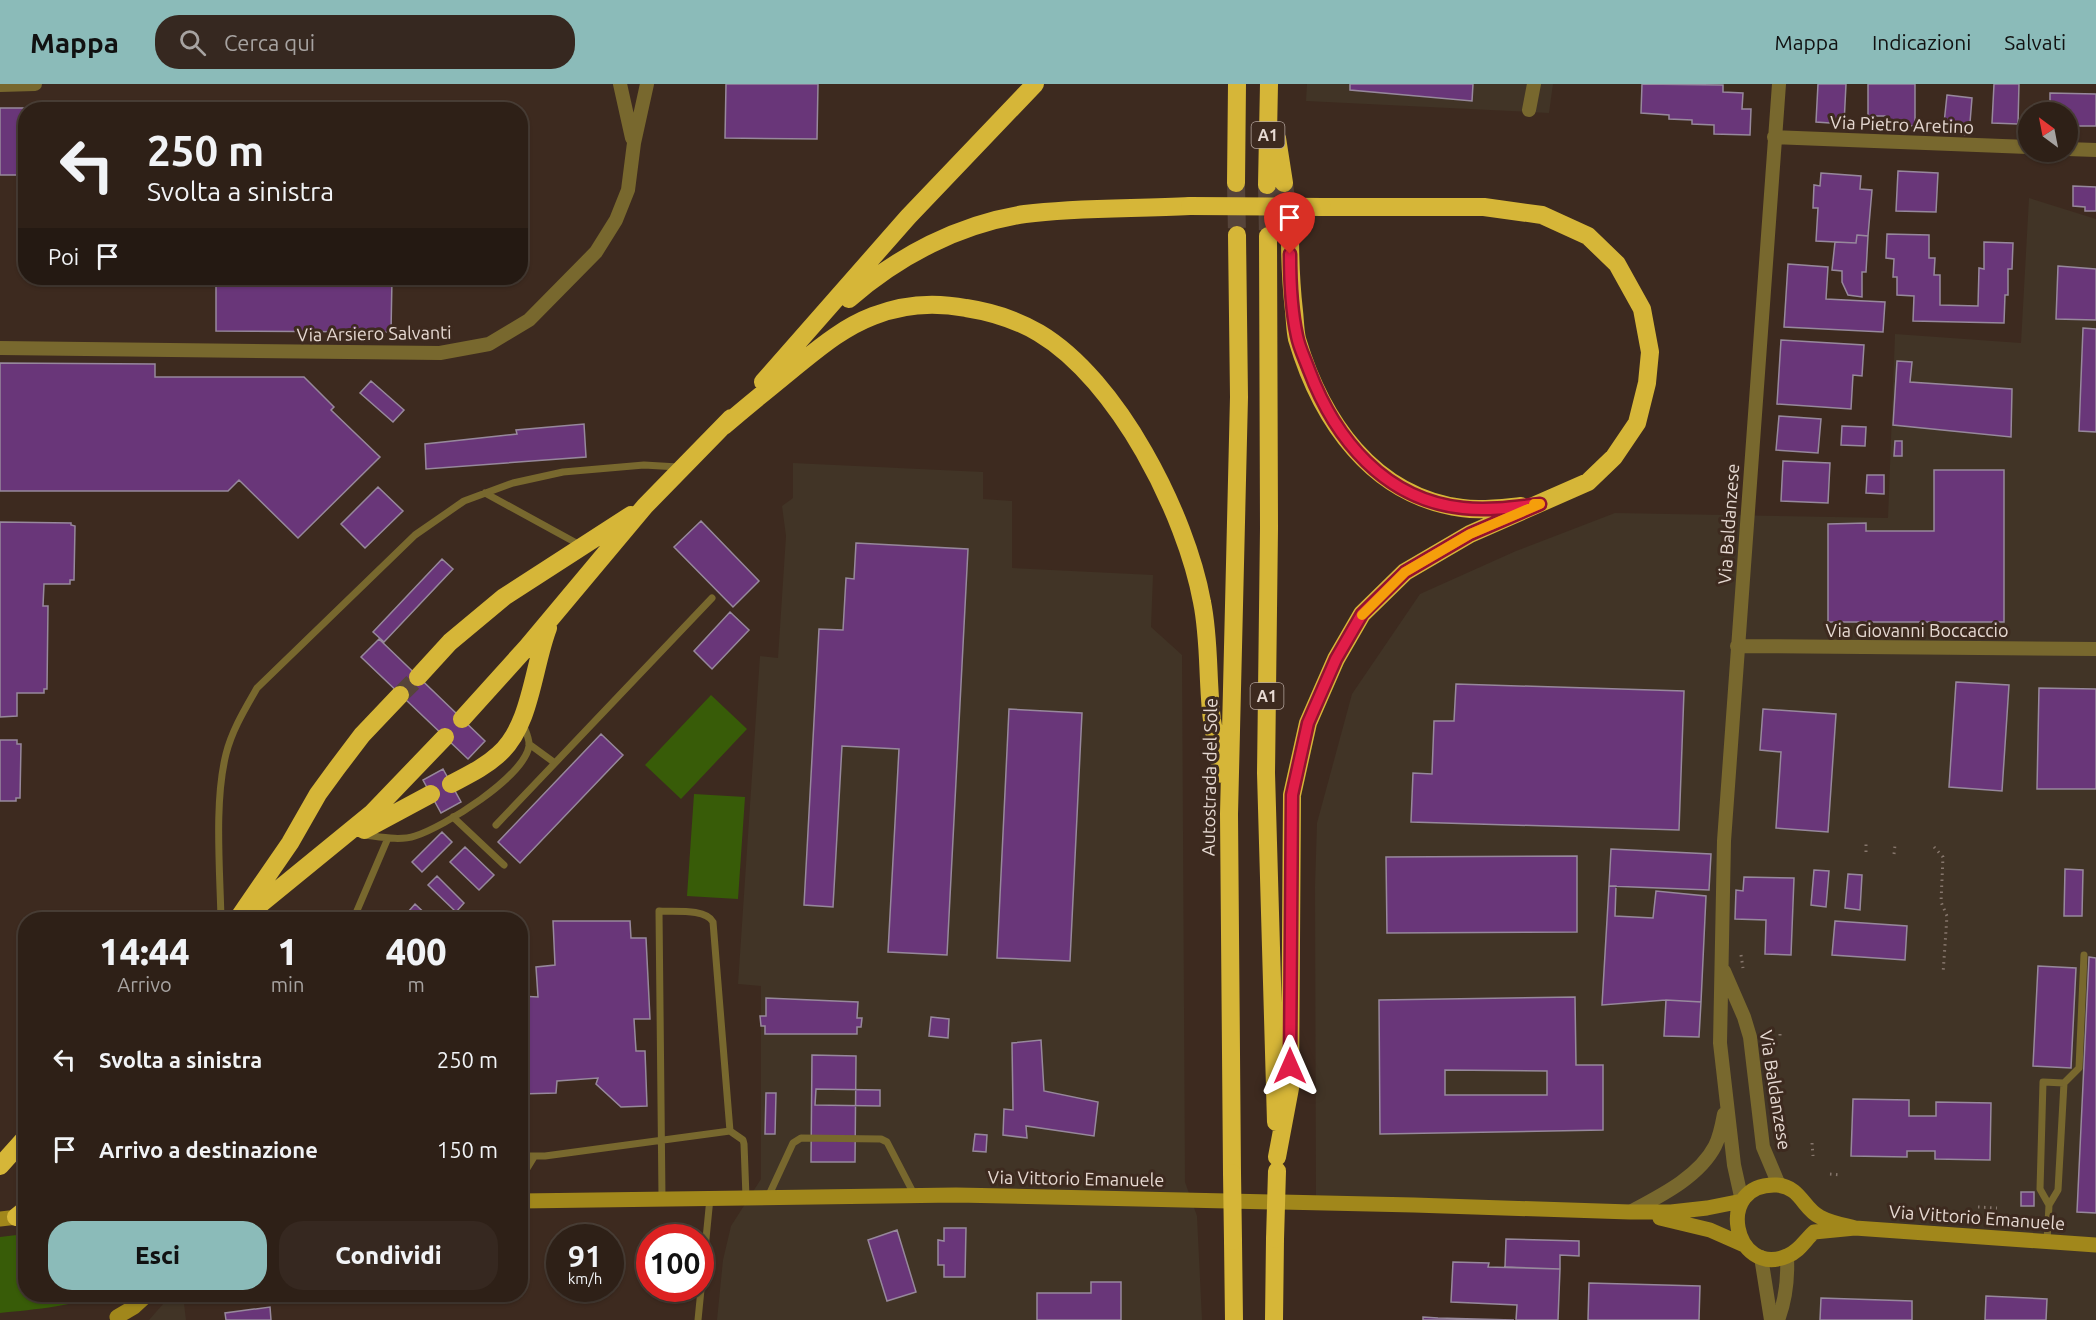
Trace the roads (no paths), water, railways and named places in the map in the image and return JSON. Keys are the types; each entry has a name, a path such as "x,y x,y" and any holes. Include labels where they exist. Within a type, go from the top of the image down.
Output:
{"highway":[{"path":"462,719 645,507 724,426 908,217 1035,84"},
{"name":"A1","path":"1236,183 1237,84"},
{"path":"1269,86 1276,184"},
{"path":"798,344 869,282 922,248 975,226 1024,214 1190,206 1484,207 1542,215 1588,236 1617,264 1642,309 1650,352 1647,383 1637,423 1614,458 1588,482 1470,534 1405,572 1362,614 1336,659 1308,723 1292,795 1290,1089 1277,1164"},
{"path":"1290,234 1290,274 1297,337 1319,397 1349,444 1388,480 1407,493 1419,497 1461,508 1492,509 1540,504"},
{"name":"Autostrada del Sole","path":"1234,1320 1229,814 1239,397 1237,235"},
{"name":"A1","path":"1269,236 1266,773 1277,1164 1274,1320"},
{"path":"724,426 831,338 851,325 874,315 900,308 925,304 950,305 999,315 1040,333 1064,350 1096,383 1122,417 1147,456 1164,490 1188,554 1202,602 1208,643 1212,719 1229,814"},
{"path":"418,677 450,642 504,597 645,507"},
{"path":"451,784 486,765 513,738 522,720 542,645 554,615"},
{"path":"244,912 290,843 318,794 362,735 400,695"},
{"path":"249,912 326,852 378,807 445,737"},
{"path":"326,852 431,794"},
{"path":"0,1166 18,1146"}],"main road":[{"name":"Via Vittorio Emanuele","path":"528,1201 915,1196 1403,1204 1671,1212 1742,1201 1752,1192 1765,1186 1779,1185 1792,1190 1818,1217 1856,1228"},
{"path":"1742,1201 1737,1214 1737,1223 1739,1236 1744,1245"},
{"path":"1806,1203 1811,1214 1808,1237"},
{"name":"Via Vittorio Emanuele","path":"1630,1212 1701,1228 1744,1245 1761,1257"},
{"name":"Via Vittorio Emanuele","path":"1787,1257 1799,1249 1814,1232 1856,1228 2096,1245"},
{"path":"1761,1257 1774,1259 1787,1257"},
{"path":"115,1318 126,1302"},
{"path":"115,1318 139,1302"}],"street":[{"path":"0,86 35,84"},
{"name":"Via Arsiero Salvanti","path":"620,84 633,143"},
{"name":"Via Arsiero Salvanti","path":"0,348 440,353 489,344 529,320 596,252 616,220 628,190 633,143 647,84"},
{"path":"1529,110 1534,84"},
{"name":"Via Baldanzese","path":"1742,1201 1734,1165 1719,1043 1724,841 1779,84"},
{"name":"Via Pietro Aretino","path":"1774,137 2018,147"},
{"path":"2078,149 2096,150"},
{"name":"Via Giovanni Boccaccio","path":"1737,646 2096,649"},
{"name":"Via Baldanzese","path":"1722,967 1750,1036 1763,1147 1779,1185"},
{"name":"Via Baldanzese","path":"1630,1212 1662,1195 1703,1163 1718,1138 1727,1100"},
{"path":"1761,1257 1771,1320"},
{"path":"1778,1320 1785,1301 1787,1257"}],"lane":[{"path":"221,912 220,792 226,754 239,718 258,688 415,534 464,501 513,483 563,472 644,465 683,467"},
{"path":"484,493 582,546"},
{"path":"496,825 712,598"},
{"path":"356,835 414,837 453,817 489,794 525,757 529,744 522,720"},
{"path":"529,744 555,763"},
{"path":"453,817 504,865"},
{"path":"356,912 388,837"},
{"path":"662,1198 659,911 704,913 711,917 713,922 730,1131"},
{"path":"2047,1241 2049,1205 2058,1190 2064,1083 2079,1068 2084,955"},
{"path":"2049,1205 2040,1190 2043,1082 2064,1083"},
{"path":"528,1157 730,1131 743,1140 744,1144 746,1197"},
{"path":"768,1197 794,1143 801,1138 881,1139 886,1142 915,1196"},
{"path":"528,1167 534,1157"},
{"path":"698,1320 710,1198"}],"tunnel":[{"path":"1236,183 1237,235"},
{"path":"1284,183 1290,234"},
{"path":"1267,185 1268,236"},
{"path":"400,695 418,677"}]}
